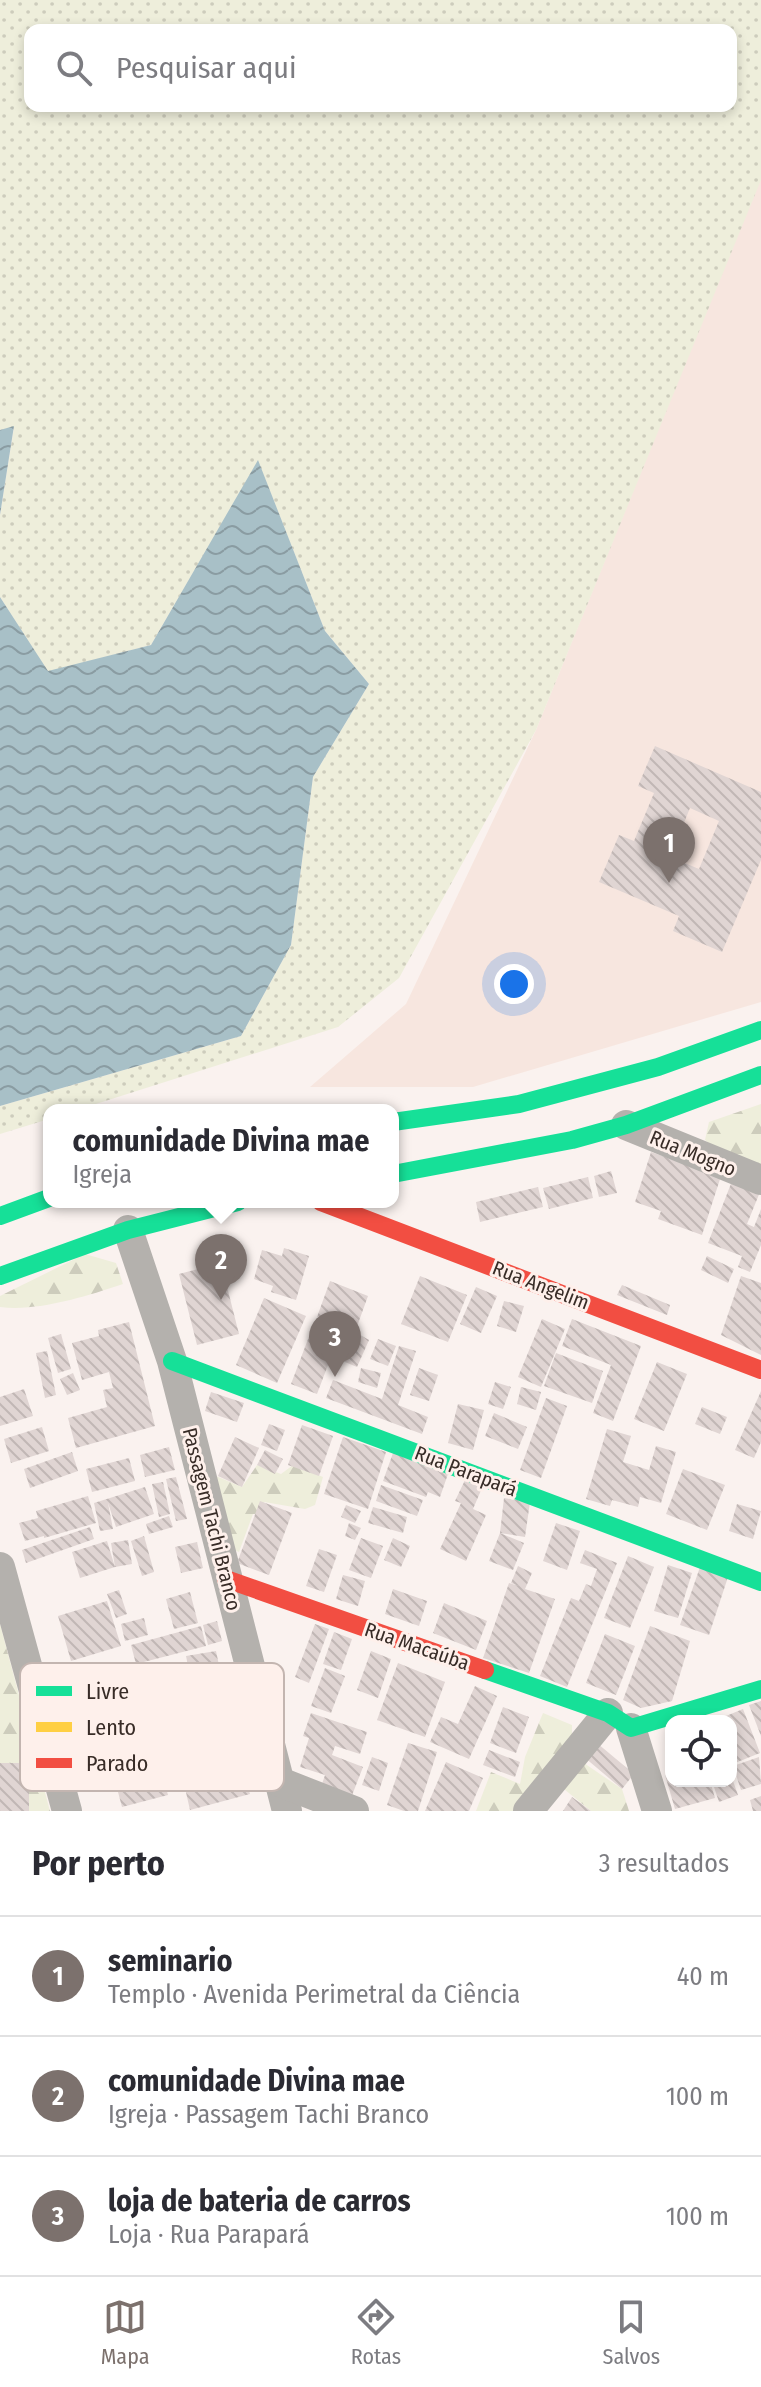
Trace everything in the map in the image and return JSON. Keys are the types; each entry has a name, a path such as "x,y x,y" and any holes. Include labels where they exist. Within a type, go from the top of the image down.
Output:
{"street":[{"path":"399,1121 519,1104 658,1067 761,1030"},
{"path":"399,1173 572,1140 626,1125 761,1075"},
{"name":"Rua Mogno","path":"626,1125 761,1180"},
{"path":"0,1216 43,1200"},
{"path":"0,1276 128,1230 214,1208"},
{"name":"Rua Angelim","path":"337,1208 761,1370"},
{"name":"Passagem Tachi Branco","path":"128,1230 172,1361 248,1663"},
{"name":"Rua Parapará","path":"172,1361 761,1582"},
{"path":"0,1567 26,1663"},
{"name":"Rua Macaúba","path":"226,1579 620,1721"},
{"path":"528,1811 620,1721 761,1689"},
{"path":"620,1721 657,1811"},
{"path":"62,1791 67,1811"},
{"path":"283,1796 354,1811"}],"shaded area":[{"path":"761,177 761,1002 473,1087 310,1087 406,1004 536,730"}],"green space":[{"path":"0,0 761,0 761,180 536,730 399,978 338,1027 96,1104 43,1104 43,1121 0,1134 0,1106 241,1036 291,945 313,777 369,684 325,631 258,461 151,645 48,672 0,597 0,515 14,427 0,430"},
{"path":"761,1104 761,1174 728,1161 705,1140 709,1122"},
{"path":"85,1254 116,1263 123,1284 46,1305 0,1307 0,1296"},
{"path":"257,1465 281,1474 293,1465 323,1477 315,1505 305,1509 264,1502 263,1515 253,1514 239,1552 225,1546 216,1476 242,1487"},
{"path":"0,1624 20,1699 20,1791 45,1791 50,1811 0,1811"},
{"path":"543,1713 572,1725 572,1745 521,1811 476,1811 491,1772 520,1784 525,1757"},
{"path":"581,1761 622,1789 629,1811 591,1811 559,1785"}],"water":[{"path":"14,426 0,515 0,430"},
{"path":"258,460 325,631 369,684 313,777 291,945 241,1036 0,1106 0,597 48,671 151,645"}],"building":[{"path":"655,746 761,792 761,860 722,952 673,931 679,916 599,882 619,835 634,841 654,793 638,786","holes":["690,808 719,821 699,869 670,857"]},
{"path":"651,1152 721,1176 702,1235 658,1219 661,1211 635,1202"},
{"path":"611,1171 617,1193 599,1197 594,1176"},
{"path":"588,1177 593,1198 549,1209 543,1188"},
{"path":"732,1181 760,1192 747,1224 754,1227 761,1209 761,1245 750,1272 738,1267 742,1256 708,1243"},
{"path":"538,1187 543,1207 480,1222 476,1202"},
{"path":"284,1248 309,1256 296,1300 271,1292 273,1286 254,1279 262,1250 282,1256"},
{"path":"707,1256 734,1269 728,1283 701,1270"},
{"path":"221,1263 239,1334 197,1345 179,1274"},
{"path":"420,1276 467,1295 448,1342 401,1324"},
{"path":"741,1276 761,1283 761,1355 721,1335"},
{"path":"330,1281 368,1296 355,1332 369,1340 357,1367 340,1360 353,1331 317,1317"},
{"path":"622,1285 670,1305 667,1315 617,1295"},
{"path":"476,1287 497,1296 481,1333 460,1324"},
{"path":"264,1298 306,1316 277,1383 236,1365"},
{"path":"504,1301 524,1306 516,1332 497,1326"},
{"path":"542,1319 565,1329 541,1387 518,1377"},
{"path":"572,1319 641,1346 613,1421 593,1413 611,1365 562,1346"},
{"path":"129,1322 155,1426 76,1448 68,1418 107,1407 103,1390 113,1388 109,1372 82,1380 72,1343 99,1336 98,1330"},
{"path":"313,1326 339,1336 317,1394 291,1384"},
{"path":"61,1334 71,1369 58,1373 48,1338"},
{"path":"378,1339 396,1346 388,1366 370,1359"},
{"path":"399,1346 416,1351 398,1405 428,1417 422,1434 326,1398 333,1380 382,1399"},
{"path":"47,1351 56,1395 45,1398 36,1353"},
{"path":"556,1353 603,1371 592,1403 544,1386"},
{"path":"657,1362 687,1374 664,1431 634,1419"},
{"path":"361,1368 381,1373 377,1388 358,1382"},
{"path":"419,1368 438,1375 429,1401 410,1395"},
{"path":"73,1373 80,1390 67,1395 60,1379"},
{"path":"495,1382 511,1387 503,1409 488,1404"},
{"path":"521,1387 541,1392 536,1410 517,1404"},
{"path":"24,1389 33,1416 0,1426 0,1397"},
{"path":"761,1391 761,1442 754,1458 735,1450"},
{"path":"211,1392 244,1403 237,1422 205,1411"},
{"path":"546,1398 567,1406 541,1478 520,1470"},
{"path":"458,1404 484,1410 473,1450 448,1443"},
{"path":"702,1407 727,1417 720,1434 695,1424"},
{"path":"494,1413 527,1427 518,1449 485,1436"},
{"path":"269,1424 285,1430 277,1451 261,1445"},
{"path":"302,1425 333,1436 319,1476 288,1465"},
{"path":"42,1427 49,1451 11,1463 4,1439"},
{"path":"607,1429 631,1436 623,1462 649,1470 656,1446 676,1452 661,1503 640,1497 638,1507 612,1500 610,1506 586,1499"},
{"path":"235,1437 259,1448 242,1487 218,1476"},
{"path":"343,1437 386,1452 368,1509 324,1494"},
{"path":"169,1447 175,1470 145,1477 140,1455"},
{"path":"265,1450 283,1459 275,1474 257,1465"},
{"path":"72,1452 78,1471 30,1488 24,1469"},
{"path":"393,1453 448,1474 440,1497 428,1492 426,1497 383,1481"},
{"path":"129,1458 135,1481 92,1492 86,1469"},
{"path":"683,1469 725,1485 707,1530 666,1514"},
{"path":"176,1477 187,1519 176,1521 166,1479"},
{"path":"465,1480 482,1488 473,1509 486,1515 466,1561 440,1549 461,1503 455,1501"},
{"path":"163,1482 170,1514 159,1517 152,1484"},
{"path":"381,1485 423,1500 417,1516 376,1501"},
{"path":"145,1487 154,1514 116,1527 108,1503 113,1529 100,1531 94,1503"},
{"path":"88,1496 96,1523 25,1541 19,1523 38,1518 36,1511"},
{"path":"504,1498 530,1502 525,1537 500,1533"},
{"path":"260,1501 292,1513 269,1575 237,1563"},
{"path":"737,1504 761,1511 753,1539 729,1531"},
{"path":"346,1505 361,1511 355,1523 341,1517"},
{"path":"373,1507 407,1517 403,1533 368,1523"},
{"path":"169,1516 173,1527 149,1534 146,1524"},
{"path":"349,1523 361,1528 355,1540 345,1536"},
{"path":"556,1523 580,1531 567,1570 543,1561"},
{"path":"90,1527 94,1539 26,1563 22,1550"},
{"path":"500,1533 524,1543 513,1570 489,1561"},
{"path":"144,1536 154,1572 142,1576 131,1541"},
{"path":"361,1538 383,1546 371,1578 349,1570"},
{"path":"393,1538 410,1546 401,1567 384,1560"},
{"path":"128,1540 132,1564 115,1567 111,1543"},
{"path":"107,1541 115,1567 80,1578 72,1552"},
{"path":"197,1542 203,1568 181,1573 175,1547"},
{"path":"319,1549 337,1555 324,1592 306,1586"},
{"path":"585,1550 617,1563 567,1687 540,1676 571,1598 579,1601 586,1584 591,1586 597,1569 580,1563"},
{"path":"628,1556 654,1567 630,1628 604,1618"},
{"path":"668,1565 692,1573 678,1618 654,1611"},
{"path":"518,1566 532,1573 525,1589 555,1599 529,1673 483,1658 509,1583 519,1586 511,1583"},
{"path":"700,1567 728,1577 709,1635 680,1625"},
{"path":"343,1575 365,1581 358,1606 336,1599"},
{"path":"393,1589 427,1601 419,1626 385,1614"},
{"path":"119,1590 127,1614 116,1618 107,1594"},
{"path":"190,1592 198,1623 174,1629 166,1599"},
{"path":"107,1601 121,1646 71,1661 58,1616"},
{"path":"444,1603 487,1621 476,1650 433,1633"},
{"path":"144,1618 148,1635 125,1641 121,1624"},
{"path":"217,1621 222,1641 208,1645 203,1625"},
{"path":"315,1624 329,1629 309,1683 295,1677"},
{"path":"201,1626 206,1646 136,1663 131,1645"},
{"path":"650,1626 690,1641 672,1701 641,1708 623,1700"},
{"path":"334,1632 352,1639 341,1670 323,1664"},
{"path":"605,1634 635,1646 616,1695 586,1683"},
{"path":"216,1651 219,1663 187,1663 186,1656"},
{"path":"371,1651 391,1659 378,1698 357,1690"},
{"path":"398,1663 445,1682 425,1737 377,1720"},
{"path":"325,1668 345,1676 331,1713 311,1706"},
{"path":"475,1686 497,1696 469,1759 430,1742 441,1717 458,1724"},
{"path":"761,1701 761,1736 749,1705"},
{"path":"503,1707 529,1717 516,1753 490,1743"},
{"path":"743,1709 760,1753 737,1762 737,1715 728,1715"},
{"path":"311,1713 367,1732 360,1754 335,1746 332,1755 363,1767 351,1798 321,1787 325,1775 300,1767 309,1738 303,1736"},
{"path":"408,1743 437,1752 418,1811 404,1811 387,1805"},
{"path":"597,1743 634,1774 622,1789 584,1757"},
{"path":"489,1750 520,1762 515,1777 483,1765"},
{"path":"372,1757 388,1763 379,1791 362,1785"},
{"path":"759,1757 761,1784 741,1790 737,1765"},
{"path":"446,1762 483,1778 469,1811 425,1811"},
{"path":"0,1763 20,1763 20,1791 29,1791 29,1811 0,1811"},
{"path":"669,1787 712,1787 715,1798 675,1809"},
{"path":"714,1787 735,1787 738,1795 719,1802"},
{"path":"167,1791 168,1795 122,1807 118,1792"},
{"path":"186,1791 249,1791 250,1794 190,1810"},
{"path":"761,1796 761,1811 753,1811 750,1800"},
{"path":"572,1797 591,1811 563,1811"}],"traffic: fast":[{"path":"399,1121 519,1104 658,1067 761,1030"},
{"path":"399,1173 572,1140 626,1125 761,1075"},
{"path":"0,1216 43,1200"},
{"path":"0,1276 128,1230 214,1208"},
{"path":"172,1361 761,1582"},
{"path":"485,1670 608,1713 631,1728 761,1689"}],"traffic: jam":[{"path":"337,1208 761,1370"},
{"path":"226,1579 485,1670"}],"place":[{"name":"seminario","path":"669,883"},
{"name":"comunidade Divina mae","path":"221,1300"},
{"name":"loja de bateria de carros","path":"335,1377"}]}
